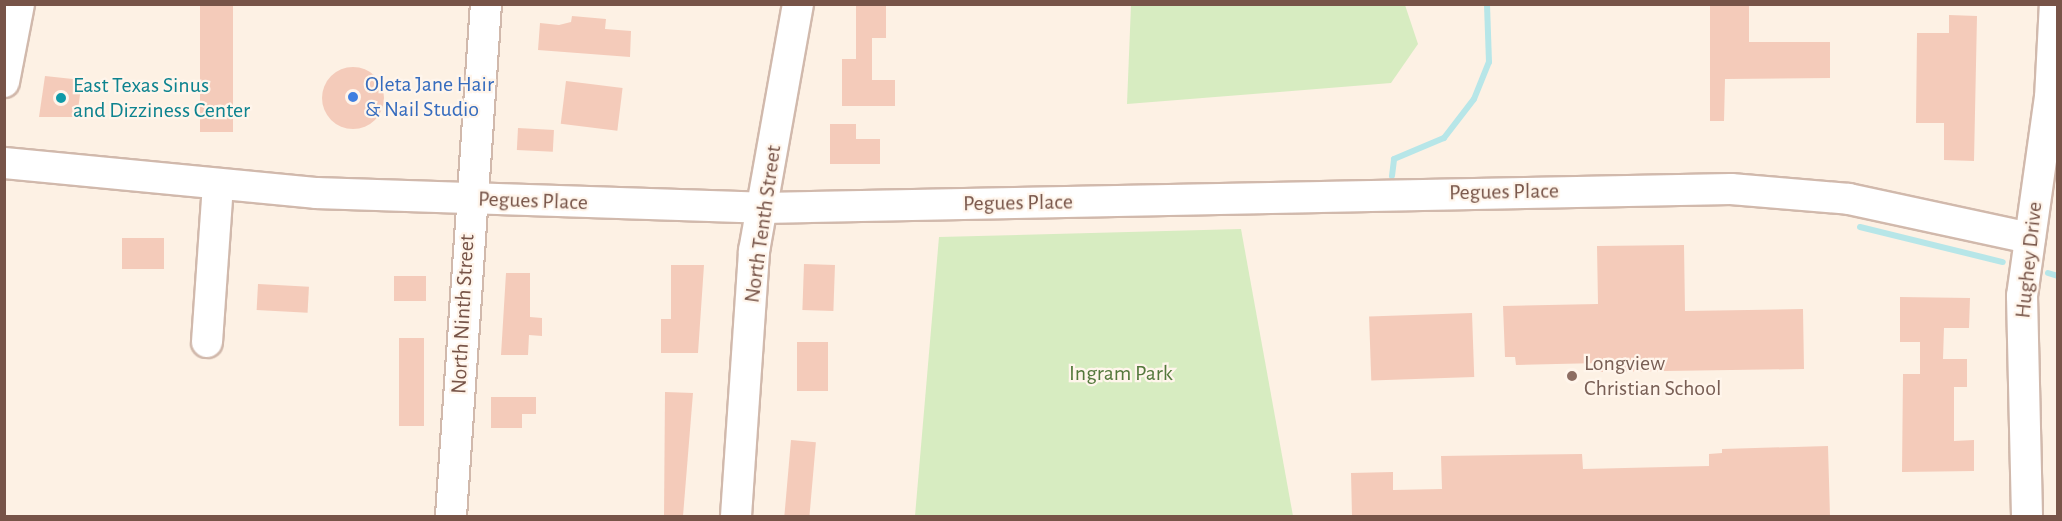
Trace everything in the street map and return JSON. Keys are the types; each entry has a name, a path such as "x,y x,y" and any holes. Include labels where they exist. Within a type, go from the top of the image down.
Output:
{"street":[{"path":"4,81 19,4"},
{"name":"North Ninth Street","path":"451,516 470,199 486,4"},
{"name":"North Tenth Street","path":"736,516 754,251 798,4"},
{"name":"Hughey Drive","path":"2027,516 2022,306 2055,75 2055,4"},
{"name":"Pegues Place","path":"4,163 218,186 470,199 763,208 1731,189 1850,199 2030,238"},
{"path":"207,342 218,186"}],"green space":[{"path":"1131,5 1405,5 1418,44 1391,83 1127,104"},
{"name":"Ingram Park","path":"1241,229 1293,516 915,516 939,237"}],"building":[{"path":"200,4 233,4 233,132 200,132"},
{"path":"856,4 886,4 886,38 872,38 872,80 895,80 895,106 842,106 842,59 856,59"},
{"path":"1710,4 1749,4 1749,42 1830,42 1830,78 1725,79 1724,121 1710,121"},
{"path":"1949,15 1977,16 1974,161 1944,160 1944,123 1916,123 1917,33 1949,33"},
{"path":"572,16 606,19 605,29 631,31 630,57 538,50 540,23 559,25 571,22"},
{"name":"Oleta Jane Hair & Nail Studio","path":"353,67 365,69 375,76 382,86 384,98 382,110 375,120 365,127 353,129 341,127 331,120 324,110 322,98 324,86 331,76 341,69"},
{"name":"East Texas Sinus and Dizziness Center","path":"45,76 82,80 77,117 39,117"},
{"path":"566,81 623,88 617,131 561,124"},
{"path":"830,124 856,124 856,139 880,139 880,164 830,164"},
{"path":"518,128 554,130 553,152 517,150"},
{"path":"122,238 164,238 164,269 122,269"},
{"path":"1684,245 1685,311 1803,309 1804,369 1600,372 1600,363 1516,365 1515,357 1505,357 1503,306 1598,304 1597,246"},
{"path":"804,264 835,265 833,311 802,310"},
{"path":"671,265 704,265 698,353 661,353 661,319 671,319"},
{"path":"506,273 530,273 530,317 542,318 542,336 529,335 528,355 501,355"},
{"path":"394,276 426,276 426,301 394,301"},
{"path":"258,284 309,287 308,313 257,310"},
{"path":"1900,297 1970,298 1969,328 1944,328 1943,359 1967,359 1967,387 1954,387 1954,441 1974,440 1974,471 1902,472 1903,374 1920,374 1920,342 1900,342"},
{"path":"1472,313 1474,377 1371,381 1369,317"},
{"path":"399,338 424,338 424,426 399,426"},
{"path":"797,342 828,342 828,391 797,391"},
{"path":"665,392 693,393 683,516 664,516"},
{"path":"491,397 536,397 536,414 522,414 522,428 491,428"},
{"path":"791,440 816,442 809,516 784,516"},
{"path":"1828,446 1830,516 1352,516 1351,473 1393,472 1393,490 1442,489 1441,456 1582,454 1583,469 1709,466 1709,454 1722,453 1722,449"}],"waterway":[{"path":"1392,176 1394,159 1444,138 1474,99 1489,62 1487,4"},
{"path":"1860,227 2003,262"},
{"path":"2048,273 2058,276"}],"place":[{"name":"Oleta Jane Hair & Nail Studio","path":"353,97"},
{"name":"East Texas Sinus and Dizziness Center","path":"61,98"},
{"name":"Longview Christian School","path":"1572,376"}]}
